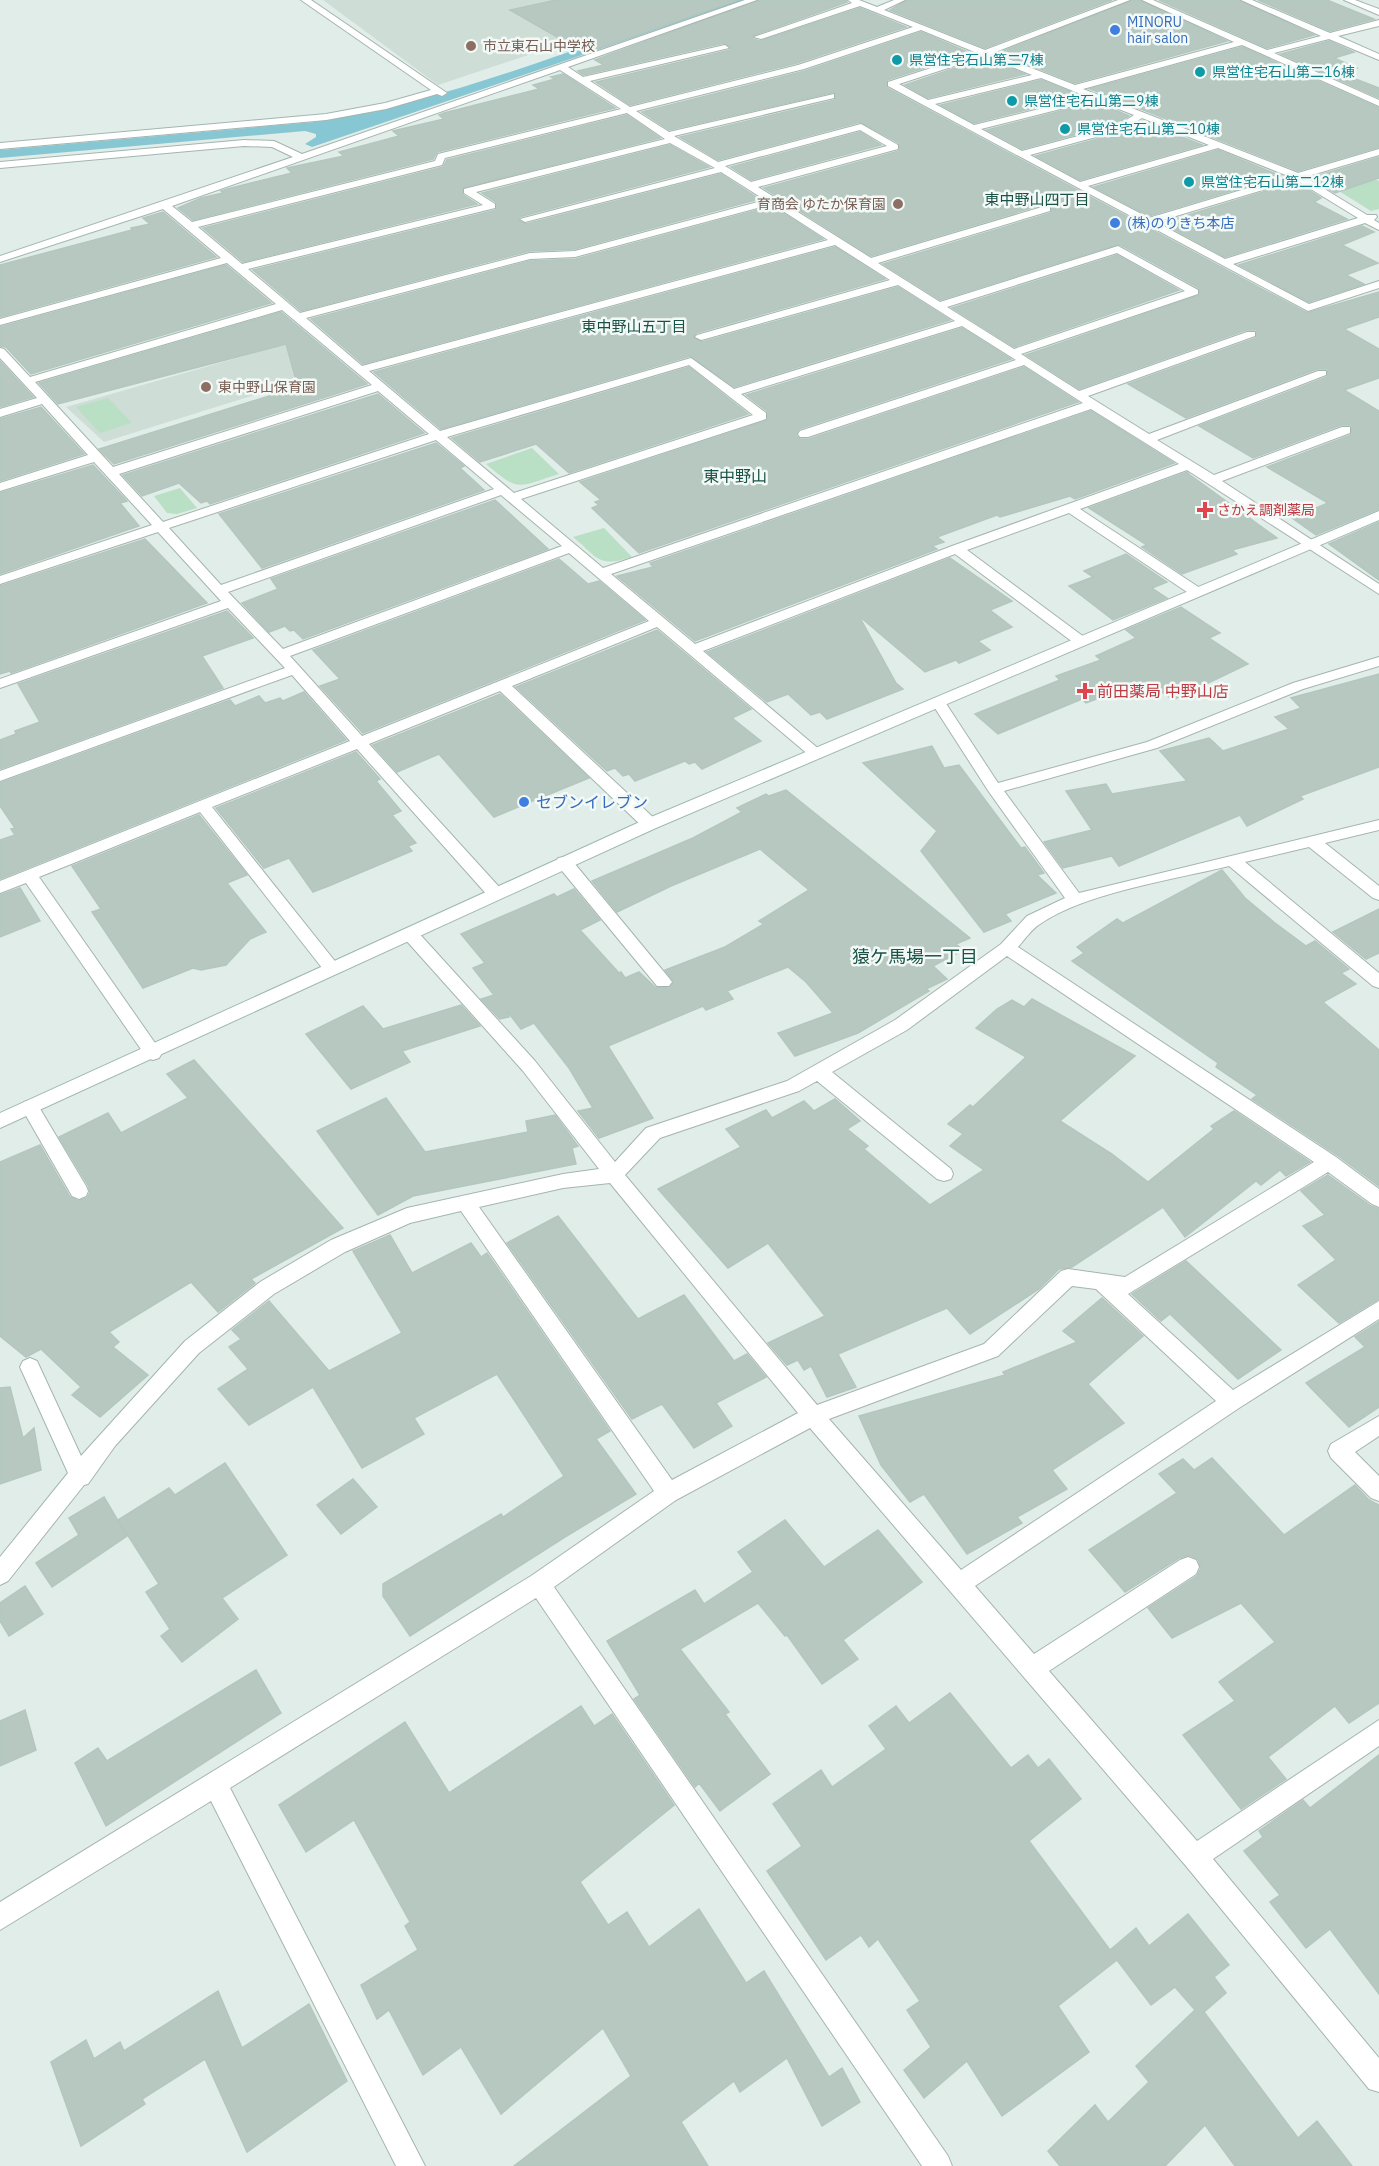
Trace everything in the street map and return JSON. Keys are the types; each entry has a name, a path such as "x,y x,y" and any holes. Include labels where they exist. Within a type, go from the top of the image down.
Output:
{"street":[{"path":"305,0 439,92 459,101"},
{"path":"0,259 165,205 298,156 563,68 753,0"},
{"path":"877,10 901,0"},
{"path":"1089,0 1110,7"},
{"path":"1126,0 987,52 891,84 1308,308 1379,284"},
{"path":"1146,0 1379,103"},
{"path":"1245,0 1379,57"},
{"path":"1348,0 1379,12"},
{"path":"758,37 856,2 1296,176 1379,227"},
{"path":"1266,53 1379,23"},
{"path":"190,226 439,163 441,156 801,67 922,27"},
{"path":"1076,88 1241,43"},
{"path":"582,80 725,48"},
{"path":"563,68 1213,480 1379,590"},
{"path":"927,103 1042,75"},
{"path":"3,147 270,124 349,114 439,92"},
{"path":"239,268 491,206 468,191 831,96"},
{"path":"972,128 1098,97"},
{"path":"1021,154 1122,127 1142,114"},
{"path":"270,124 274,140"},
{"path":"525,219 861,127 895,147 749,186"},
{"path":"0,165 17,161 274,140 298,156"},
{"path":"1079,185 1219,145"},
{"path":"3,147 17,161"},
{"path":"1147,222 1379,152"},
{"path":"297,317 530,255 575,254 773,201"},
{"path":"165,205 436,436 815,753"},
{"path":"869,262 1046,209"},
{"path":"1224,263 1379,215"},
{"path":"359,370 836,241"},
{"path":"938,306 1118,249 1194,292 1012,353"},
{"path":"0,322 228,259"},
{"path":"701,337 899,281"},
{"path":"27,381 283,306"},
{"path":"732,393 964,322"},
{"path":"1078,394 1251,334"},
{"path":"0,351 218,591 281,655 495,893"},
{"path":"0,580 436,436 691,361 762,416 506,494 218,591"},
{"path":"804,434 1024,361"},
{"path":"1148,439 1322,374"},
{"path":"111,472 379,387"},
{"path":"0,412 44,399"},
{"path":"601,573 1093,404"},
{"path":"1213,480 1346,430"},
{"path":"0,488 96,457"},
{"path":"692,650 957,549 1189,465"},
{"path":"1070,508 1195,591"},
{"path":"0,1121 650,824 1379,514"},
{"path":"281,655 570,548"},
{"path":"957,549 1079,640"},
{"path":"0,684 230,603"},
{"path":"0,887 658,622"},
{"path":"994,789 1152,745 1298,686 1379,661"},
{"path":"0,776 293,670"},
{"path":"502,685 650,824"},
{"path":"938,702 994,789 1076,900"},
{"path":"203,806 332,969"},
{"path":"0,1574 80,1477 108,1439 192,1347 267,1288 338,1246 407,1216 563,1181 614,1175 653,1133 793,1086 901,1025 1007,948 1033,920 1076,900 1379,825"},
{"path":"1313,842 1379,894"},
{"path":"1232,860 1379,982"},
{"path":"564,862 663,982"},
{"path":"28,875 153,1053"},
{"path":"410,934 529,1066 614,1175 813,1416 1195,1857 1379,2079"},
{"path":"1007,948 1329,1162 1379,1199"},
{"path":"818,1071 944,1174"},
{"path":"30,1107 79,1191"},
{"path":"0,1917 539,1584 668,1493 813,1416 991,1350 1068,1277 1100,1280 1127,1286 1329,1162"},
{"path":"465,1202 668,1493"},
{"path":"1100,1280 1232,1402"},
{"path":"960,1583 1232,1402 1379,1309"},
{"path":"30,1367 80,1477"},
{"path":"1379,1425 1339,1451 1379,1491"},
{"path":"1031,1670 1188,1567"},
{"path":"539,1584 938,2166"},
{"path":"1195,1857 1379,1732"},
{"path":"215,1784 411,2166"}],"shaded area":[{"name":"市立東石山中学校","path":"323,0 694,0 438,85"},
{"name":"東中野山保育園","path":"306,338 341,368 104,442 66,407"}],"green space":[{"path":"1351,170 1379,181 1379,209 1371,211 1318,178"},
{"path":"108,398 132,423 100,433 76,407"},
{"path":"532,448 559,474 520,485 506,480 486,464"},
{"path":"180,488 197,508 177,514 167,513 154,496"},
{"path":"604,528 632,557 612,561 599,559 573,537"}],"water":[{"path":"714,0 744,0 312,147 305,144 316,137 316,134 305,131 0,158 0,150 314,122 365,113 516,70"}],"building":[{"path":"556,0 738,0 585,53 510,10"},
{"path":"759,0 846,0 847,2 752,36 753,39 760,41 860,8 906,27 797,63 630,105 596,82 731,48 724,43 583,75 578,71 604,65 595,60"},
{"path":"907,0 1112,0 985,48 890,10"},
{"path":"1132,0 1140,0 1227,41 1075,83 999,53"},
{"path":"1159,0 1239,0 1314,35 1267,48"},
{"path":"1258,0 1327,0 1374,19 1330,31"},
{"path":"921,32 970,53 887,80 887,88 1307,313 1379,292 1379,317 1344,329 1379,349 1379,378 1344,390 1379,411 1379,509 1316,535 1292,518 1328,503 1267,467 1351,435 1352,425 1341,425 1253,458 1199,426 1327,377 1328,369 1317,369 1186,418 1128,384 1256,338 1257,330 1246,330 1079,389 1026,355 1200,295 1199,288 1119,244 940,300 883,264 1051,213 1052,205 1041,205 871,256 764,188 899,151 899,143 860,122 718,160 680,137 835,100 835,92 669,130 642,112 805,71"},
{"path":"1329,41 1354,52 1334,58 1357,68 1340,73 1379,88 1379,98 1281,54"},
{"path":"1242,47 1379,108 1379,147 1298,171 1090,89"},
{"path":"985,58 1025,74 928,98 905,85"},
{"path":"563,74 615,108 437,152 433,159 193,220 178,208 201,198 223,193 221,191 227,189 292,173 287,168 344,156 339,152 399,136 393,131 444,119 439,115 444,113 539,89 533,85 555,79 551,77"},
{"path":"1041,80 1081,96 974,123 941,105"},
{"path":"1096,102 1129,116 1118,123 1022,149 987,130"},
{"path":"627,115 660,138 462,188 463,195 477,204 243,262 203,228 443,167 447,160"},
{"path":"1142,121 1202,145 1080,180 1036,156 1126,131"},
{"path":"860,132 881,145 751,180 731,167"},
{"path":"670,145 709,167 519,217 518,220 526,224 721,174 759,199 575,249 529,251 301,311 253,270 496,210 496,202 482,193"},
{"path":"1218,150 1281,176 1149,216 1094,187"},
{"path":"1379,157 1379,178 1335,193 1310,178"},
{"path":"1296,182 1321,198 1314,202 1347,219 1225,257 1162,223"},
{"path":"772,206 823,239 363,364 311,319 530,261 576,259"},
{"path":"163,212 216,257 0,317 0,265 132,230 131,228 150,224 143,218"},
{"path":"1362,226 1374,232 1342,245 1378,263 1346,275 1364,284 1309,302 1239,265"},
{"path":"835,247 885,279 696,333 693,337 702,342 898,287 950,320 734,387 690,356 441,429 374,372"},
{"path":"1117,255 1179,290 1014,347 952,308"},
{"path":"226,265 271,303 31,374 6,347 0,346 0,327"},
{"path":"281,312 367,384 114,464 99,449 298,387 286,344 58,404 39,383"},
{"path":"962,328 1011,359 799,429 796,435 800,439 809,439 1024,367 1078,402 639,553 592,508 599,505 595,502 601,500 580,482 768,420 767,411 746,395"},
{"path":"0,361 33,397 0,407"},
{"path":"689,367 748,414 569,473 536,444 480,462 452,438"},
{"path":"378,394 424,433 210,504 207,501 201,503 179,483 142,496 123,475"},
{"path":"41,407 84,454 0,481 0,419"},
{"path":"1091,411 1174,463 1075,499 1070,496 1000,517 997,515 937,537 944,542 932,546 937,549 695,641 617,576 653,567 650,563"},
{"path":"436,443 464,466 460,468 484,490 262,568 219,514"},
{"path":"93,465 127,501 120,503 139,526 0,574 0,493"},
{"path":"1187,472 1277,538 1232,550 1237,554 1182,574 1142,547 1147,545 1089,508"},
{"path":"495,500 548,549 303,639 294,630 290,631 285,626 269,632 242,603 278,589 271,579"},
{"path":"1379,522 1379,580 1329,544"},
{"path":"145,539 207,603 11,673 10,671 0,674 0,586"},
{"path":"1126,554 1167,582 1152,588 1167,598 1113,620 1069,586 1093,577 1084,571"},
{"path":"950,558 1012,601 990,610 1012,627 978,641 990,650 959,663 956,660 925,672 859,616 896,683 903,689 827,719 820,712 811,715 788,694 767,702 707,652"},
{"path":"559,559 588,584 599,581 645,620 363,733 320,686 340,679 313,650"},
{"path":"1181,607 1220,633 1209,638 1248,664 1173,700 1146,681 1086,703 1082,699 998,734 975,714 1060,680 1056,676 1101,660 1096,656 1136,638 1126,630"},
{"path":"227,611 253,638 202,656 223,688 0,769 0,740 16,734 15,731 40,722 18,684"},
{"path":"657,630 751,709 732,718 761,741 702,769 695,762 689,764 685,761 635,781 629,774 623,776 615,768 607,771 516,687"},
{"path":"1379,674 1379,767 1300,796 1303,799 1247,826 1240,815 1119,866 1112,856 1063,868 1044,842 1092,830 1066,791 1106,784 1112,794 1187,781 1160,751 1209,738 1223,751 1289,729 1275,717 1301,708 1291,698"},
{"path":"304,692 346,740 0,879 0,840 15,835 11,829 15,828 0,806 0,783 230,700 235,706 259,696 265,703 280,698 283,701"},
{"path":"500,694 589,778 494,817 439,754 397,772 373,745"},
{"path":"932,746 944,768 959,765 1021,848 1025,847 1044,873 1037,875 1056,893 1005,914 1011,921 984,932 921,851 937,831 863,763"},
{"path":"356,752 380,779 376,781 401,811 392,815 416,843 408,846 412,851 331,885 313,892 289,858 264,868 216,808"},
{"path":"786,790 970,938 956,944 963,950 933,966 947,979 926,989 929,991 858,1033 795,1056 778,1033 833,1013 806,982 788,967 727,991 733,999 706,1010 703,1006 608,1046 653,1118 599,1138 578,1111 593,1108 569,1068 534,1023 521,1029 507,1011 509,1017 500,1019 481,999 494,995 473,968 485,963 461,934 554,894 557,897 574,889 600,920 580,930 619,973 621,972 625,978 639,972 655,987 669,988 674,982 665,970 725,947 764,924 759,921 809,890 760,849 671,886 617,912 592,881 693,838 742,812 737,808 766,794 769,796"},
{"path":"199,815 247,875 227,883 266,932 250,939 226,965 201,970 193,968 143,988 92,912 101,909 72,866"},
{"path":"1222,870 1245,898 1275,923 1306,946 1315,941 1349,969 1341,973 1356,984 1323,1002 1379,1050 1379,1186 1337,1155 1252,1099 1257,1095 1216,1067 1218,1063 1072,961 1084,953 1077,947 1117,919 1123,923"},
{"path":"20,888 40,921 0,937 0,895"},
{"path":"1379,909 1379,953 1366,959 1333,932"},
{"path":"1032,999 1135,1056 1060,1121 1112,1154 1148,1182 1214,1129 1211,1126 1234,1111 1310,1162 1286,1176 1280,1170 1261,1185 1256,1181 1185,1237 1163,1207 1072,1267 1059,1269 1039,1289 970,1334 947,1308 838,1354 856,1387 827,1397 811,1366 804,1370 798,1360 787,1365 768,1343 825,1316 768,1243 728,1268 658,1189 741,1147 726,1129 766,1110 772,1118 804,1101 814,1111 835,1099 860,1121 847,1129 868,1146 864,1149 930,1205 984,1170 950,1146 963,1134 948,1124 970,1105 973,1107 1026,1057 976,1028 997,1009 1012,1000 1024,1007"},
{"path":"461,1005 480,1026 402,1051 410,1062 351,1089 306,1034 363,1006 383,1029"},
{"path":"194,1060 343,1228 251,1279 255,1283 218,1312 191,1282 109,1332 119,1342 113,1347 148,1375 100,1417 72,1395 81,1387 41,1349 26,1357 0,1336 0,1162 40,1145 70,1197 78,1201 87,1198 90,1192 88,1185 59,1137 108,1113 121,1133 188,1098 167,1074"},
{"path":"386,1098 425,1152 528,1132 526,1121 555,1115 578,1146 572,1148 576,1164 413,1196 378,1215 317,1131"},
{"path":"1328,1175 1371,1206 1379,1209 1379,1299 1339,1323 1298,1285 1336,1260 1303,1226 1325,1215 1301,1191"},
{"path":"558,1216 638,1319 684,1295 734,1361 747,1354 766,1377 716,1403 732,1426 694,1448 662,1404 632,1419 507,1243"},
{"path":"390,1235 412,1273 471,1243 481,1257 487,1253 610,1431 596,1439 636,1494 410,1636 383,1596 383,1584 501,1514 503,1517 564,1476 497,1374 414,1418 424,1434 362,1468 313,1387 249,1425 218,1389 248,1369 229,1347 241,1339 232,1330 269,1301 329,1371 402,1333 353,1251"},
{"path":"1186,1261 1281,1350 1238,1379 1170,1314 1161,1321 1132,1294"},
{"path":"1102,1298 1143,1336 1088,1384 1124,1423 1052,1470 1067,1489 1017,1517 1022,1523 967,1554 924,1494 910,1502 881,1465 859,1416 1005,1375 1003,1372 1077,1342 1063,1331"},
{"path":"1379,1322 1379,1407 1349,1427 1306,1383 1365,1347 1355,1337"},
{"path":"10,1387 23,1438 34,1428 41,1470 0,1484 0,1388"},
{"path":"1212,1458 1284,1535 1355,1485 1369,1500 1379,1505 1379,1703 1349,1723 1335,1706 1268,1757 1286,1779 1241,1809 1183,1735 1235,1701 1219,1682 1275,1642 1241,1603 1172,1638 1148,1608 1197,1576 1201,1568 1198,1559 1189,1555 1179,1558 1125,1592 1089,1550 1177,1493 1159,1474 1183,1459 1194,1470"},
{"path":"225,1463 287,1555 222,1598 238,1619 182,1662 161,1636 170,1629 146,1592 159,1584 118,1520 169,1488 175,1495"},
{"path":"353,1479 377,1507 341,1534 317,1505"},
{"path":"104,1497 127,1536 52,1587 36,1563 79,1535 69,1518"},
{"path":"785,1520 824,1567 878,1530 922,1582 843,1640 858,1659 822,1684 787,1635 785,1636 758,1603 680,1649 729,1712 725,1714 770,1774 720,1811 699,1783 695,1787 634,1699 640,1695 607,1641 695,1590 704,1604 753,1572 738,1552"},
{"path":"25,1586 43,1614 9,1636 0,1621 0,1603"},
{"path":"256,1670 281,1713 106,1826 75,1763 98,1748 107,1761"},
{"path":"950,1693 1011,1768 1028,1755 1038,1768 1049,1759 1081,1799 1029,1841 1110,1950 1136,1928 1149,1946 1188,1914 1229,1965 1214,1977 1226,1993 1204,2012 1298,2138 1317,2121 1352,2166 1235,2166 1205,2125 1165,2166 1060,2166 1048,2151 1095,2105 1108,2122 1149,2082 1136,2066 1195,2010 1175,1987 1151,2005 1117,1960 1058,2006 1089,2052 1002,2116 967,2061 924,2098 904,2070 931,2047 907,2010 920,2001 878,1939 869,1947 861,1935 826,1960 767,1871 802,1846 773,1804 821,1770 832,1787 886,1749 869,1726 896,1706 909,1723"},
{"path":"581,1706 594,1726 612,1714 674,1805 580,1882 608,1925 627,1912 649,1947 699,1909 746,1983 764,1971 829,2077 842,2068 860,2102 822,2126 787,2058 740,2092 734,2081 681,2122 708,2166 514,2166 631,2076 603,2028 501,2114 461,2047 423,2075 389,2010 377,2019 361,1985 418,1950 405,1926 410,1922 354,1820 306,1852 279,1805 405,1722 449,1793"},
{"path":"25,1710 36,1750 0,1766 0,1721"},
{"path":"1379,1755 1379,1994 1330,1929 1306,1948 1270,1902 1280,1895 1244,1851 1263,1837 1259,1831 1303,1800 1310,1808"},
{"path":"218,1991 242,2048 309,2004 347,2081 247,2152 205,2059 142,2099 145,2104 81,2146 51,2062 86,2040 94,2059 120,2042 124,2051"}],"place":[{"name":"MINORU hair salon","path":"1115,30"},
{"name":"市立東石山中学校","path":"471,46"},
{"name":"県営住宅石山第二7棟","path":"897,60"},
{"name":"県営住宅石山第二16棟","path":"1200,72"},
{"name":"県営住宅石山第二9棟","path":"1012,101"},
{"name":"県営住宅石山第二10棟","path":"1065,129"},
{"name":"県営住宅石山第二12棟","path":"1189,182"},
{"name":"育商会 ゆたか保育園","path":"898,204"},
{"name":"(株)のりきち本店","path":"1115,223"},
{"name":"東中野山保育園","path":"206,387"},
{"name":"さかえ調剤薬局","path":"1205,510"},
{"name":"前田薬局 中野山店","path":"1085,691"},
{"name":"セブンイレブン","path":"524,802"}],"district":[{"name":"東中野山四丁目","path":"1037,199"},
{"name":"東中野山五丁目","path":"634,326"},
{"name":"東中野山","path":"735,476"},
{"name":"猿ケ馬場一丁目","path":"915,956"}]}
